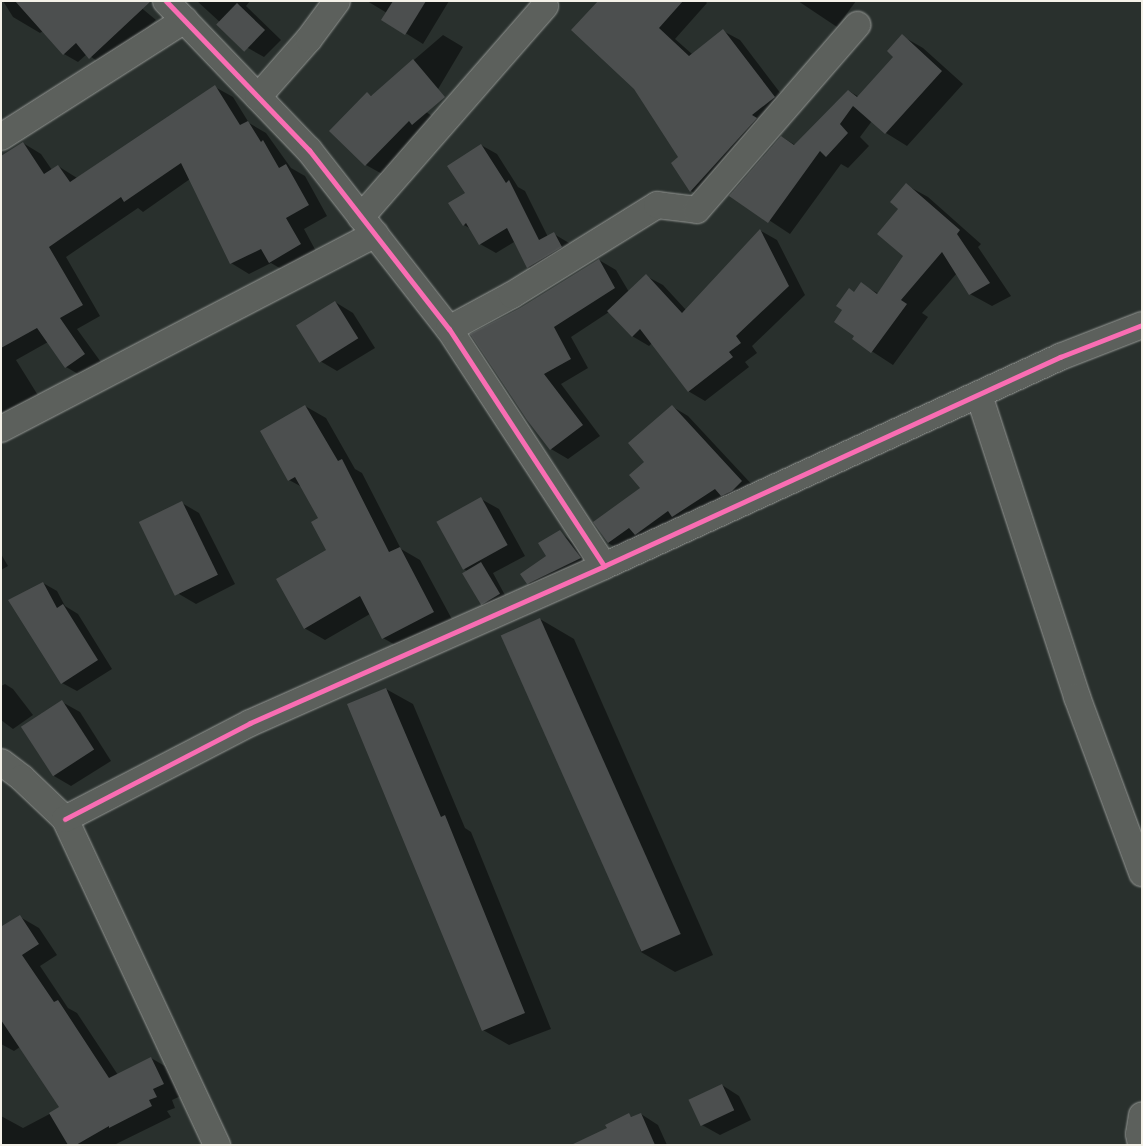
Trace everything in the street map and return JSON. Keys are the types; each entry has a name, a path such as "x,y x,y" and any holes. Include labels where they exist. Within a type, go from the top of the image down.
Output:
{"street":[{"path":"166,1 309,150 450,330 604,566"},
{"path":"258,97 308,39 336,1"},
{"path":"1,429 368,226 545,6"},
{"path":"1,137 185,20"},
{"path":"450,330 512,295 657,205 697,210 857,25"},
{"path":"65,819 250,723 604,566 979,395 1060,356 1142,325"},
{"path":"979,395 1077,697 1142,874"},
{"path":"1,762 22,778 65,819 217,1145"},
{"path":"1141,1145 1142,1115"}],"building":[{"path":"15,1 151,1 89,59 76,43 63,55"},
{"path":"393,1 426,1 405,35 381,20"},
{"path":"598,1 683,1 659,28 689,56 723,29 775,97 752,115 757,118 690,192 671,163 678,157 634,89 571,30"},
{"path":"237,3 265,30 244,52 216,25"},
{"path":"902,34 942,71 885,134 853,106 840,124 848,133 826,157 820,151 768,223 729,196 781,136 794,145 848,90 857,97 893,57 887,51"},
{"path":"413,59 445,97 412,125 409,121 365,166 329,131 367,92 371,96"},
{"path":"215,85 240,125 248,121 261,142 263,140 279,168 286,164 309,205 286,218 301,244 269,263 261,249 230,264 181,163 124,202 121,197 49,247 83,305 60,318 85,354 65,368 37,328 1,348 1,156 23,142 44,174 58,165 70,182"},
{"path":"481,144 506,183 509,180 539,240 554,232 562,247 527,268 507,228 479,245 466,223 463,226 448,203 465,193 447,166"},
{"path":"906,183 960,230 957,234 990,283 969,295 942,252 901,300 907,304 871,353 852,339 854,336 834,322 842,310 836,306 849,288 854,292 861,282 877,294 903,256 877,234 898,209 890,202"},
{"path":"760,229 789,286 736,336 741,343 729,352 733,357 688,392 640,329 632,337 607,311 646,274 682,313"},
{"path":"599,259 615,288 554,327 571,359 544,374 583,425 550,450 527,420 470,334 520,308"},
{"path":"335,301 358,338 319,363 296,325"},
{"path":"305,405 338,461 342,459 389,552 400,547 434,612 382,639 360,596 304,629 276,579 326,550 311,522 318,518 295,477 288,481 260,431"},
{"path":"672,405 742,481 732,491 721,496 715,489 672,517 668,511 635,535 629,528 608,543 593,522 640,488 629,475 644,462 628,443"},
{"path":"481,497 508,545 463,570 436,522"},
{"path":"182,501 218,575 175,596 139,522"},
{"path":"560,530 581,558 527,584 520,574 546,556 538,543"},
{"path":"481,562 500,594 481,605 462,573"},
{"path":"43,582 57,608 63,604 98,660 61,684 8,600"},
{"path":"540,618 681,934 641,952 501,635"},
{"path":"386,688 441,817 445,815 525,1013 482,1031 347,704"},
{"path":"62,700 94,749 53,776 21,727"},
{"path":"20,915 39,944 22,955 54,1002 58,1000 109,1078 151,1057 164,1084 153,1089 157,1097 149,1100 152,1106 109,1128 109,1126 76,1145 68,1145 49,1113 59,1107 1,1020 1,925"},
{"path":"722,1084 734,1110 701,1126 688,1100"},
{"path":"629,1113 631,1117 641,1113 655,1145 571,1145 607,1128 605,1125"}],"cycle path":[{"path":"166,1 309,150 449,329 604,566"},
{"path":"65,819 250,723 604,566 1060,357 1142,325"}]}
